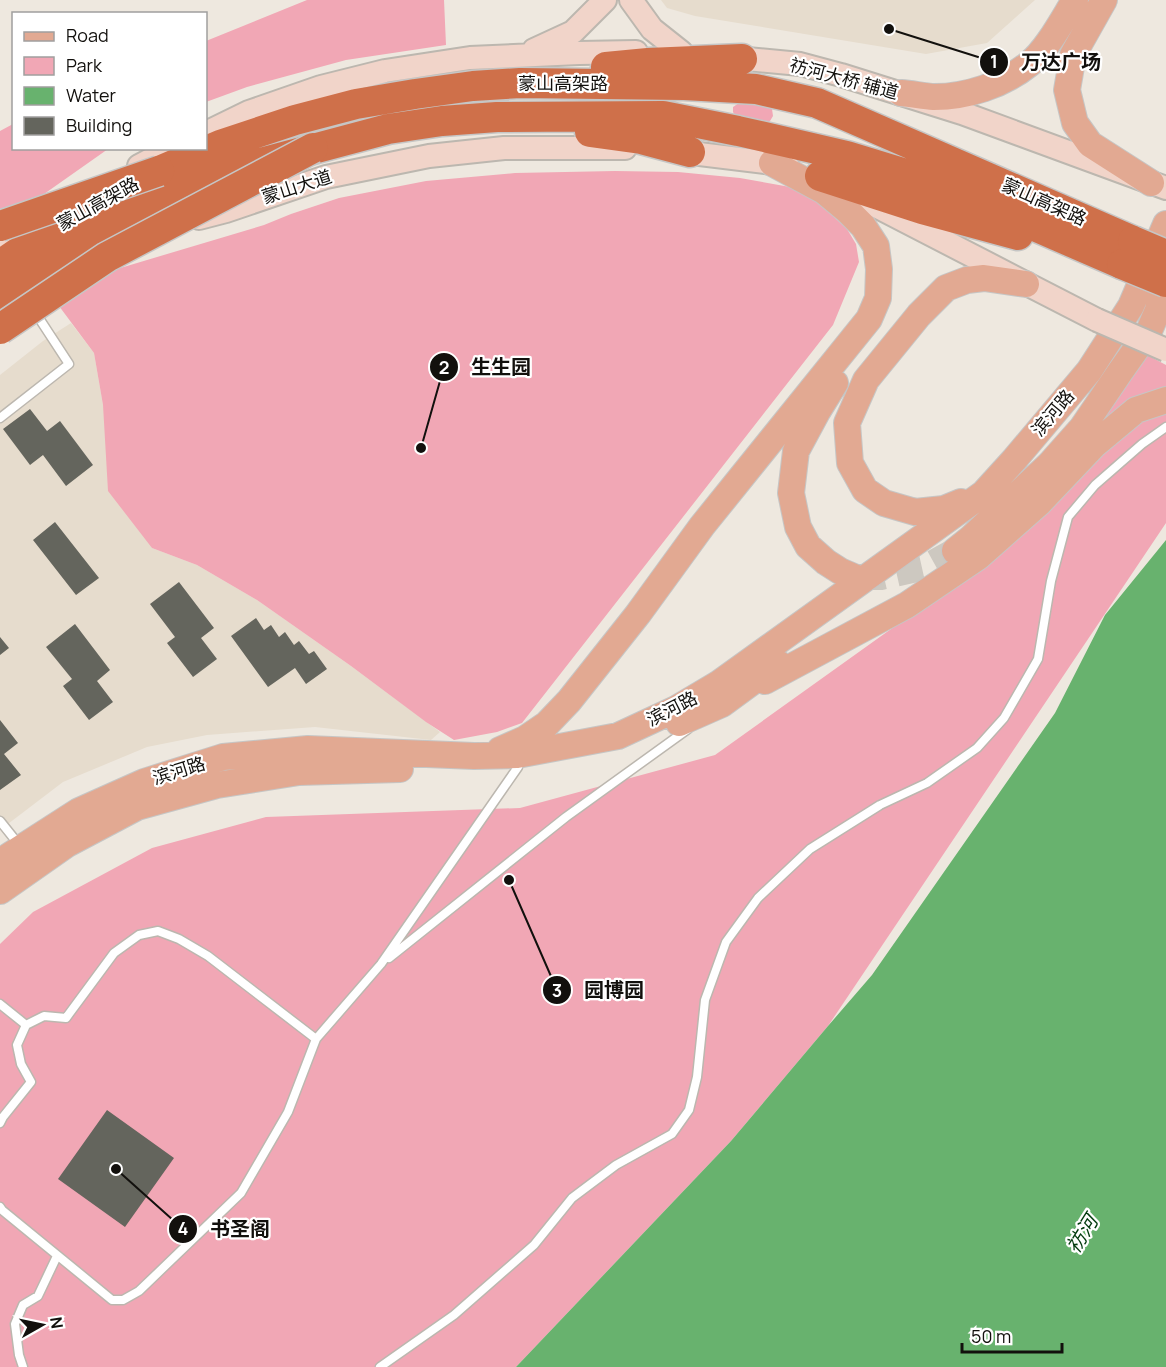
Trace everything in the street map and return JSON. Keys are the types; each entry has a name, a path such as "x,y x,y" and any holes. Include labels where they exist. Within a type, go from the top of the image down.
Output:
{"highway":[{"path":"523,69 597,68 648,63 742,59"},
{"name":"蒙山高架路","path":"207,149 295,120 356,104 473,86 523,69 684,85 756,89 816,103 1127,252"},
{"name":"蒙山高架路","path":"14,298 92,236 148,205 227,172 388,129 442,121 504,117 663,116 738,131 825,151 916,177 1127,252"},
{"path":"504,117 641,139 690,152"},
{"path":"0,329 106,257 313,148"},
{"name":"蒙山高架路","path":"0,264 166,160 202,150"},
{"path":"0,226 166,160"},
{"path":"820,176 922,209 1127,252 1166,255"},
{"path":"1127,252 1166,282"}],"main road":[{"path":"523,69 573,32 605,0"},
{"path":"631,0 652,29 681,52"},
{"path":"902,93 935,97 970,93 1002,82 1030,64 1044,48 1075,0"},
{"path":"1104,0 1073,55 1067,90 1075,123 1090,144 1158,186"},
{"name":"祊河大桥 辅道","path":"207,132 249,111 321,87 386,70 470,58 523,69 622,51 681,52 800,64 841,75 962,113 1158,186"},
{"name":"蒙山大道","path":"0,309 100,246 226,211 326,177 429,156 504,148 616,148 690,152"},
{"path":"690,152 772,163 820,176 1097,320 1166,350"},
{"path":"0,246 117,178 166,160"},
{"path":"772,163 824,191 863,226 876,246 879,268 878,298 843,370 796,451 791,493 798,527 808,546 826,562 854,577"},
{"name":"滨河路","path":"0,864 79,811 144,782 223,758 309,749 474,756 517,755 618,736 676,709 718,684 984,493 1089,371 1131,306 1166,224"},
{"path":"955,551 1050,464 1082,428 1149,331 1158,310 1166,272"},
{"name":"滨河路","path":"0,891 67,844 137,807 217,785 299,772 518,767 578,758 624,747 722,704 935,547 1011,486 1075,410 1149,309 1166,272"},
{"path":"984,493 944,509 915,512 884,503 865,490 850,463 847,423 866,380 919,315 946,288 967,280 984,278 1026,284"},
{"path":"474,756 504,749 525,739 547,724 569,701 638,614 702,526 869,319"},
{"path":"722,704 907,605 978,557 1039,503 1094,445 1137,410 1166,400"}],"lane":[{"path":"0,418 69,364 38,316 14,298"},
{"path":"380,1367 454,1315 534,1245 572,1198 616,1165 672,1134 689,1110 697,1077 705,1000 726,942 758,898 810,849 880,805 927,783 977,748 1004,718 1038,659 1051,581 1068,517 1095,485 1142,444 1166,427"},
{"path":"381,964 566,817 722,704"},
{"path":"0,1207 112,1300 123,1300 139,1291 241,1193 288,1112 316,1039 381,964 518,767"},
{"path":"0,821 21,848"},
{"path":"0,1123 31,1082 21,1064 17,1046 26,1025 44,1016 66,1018 114,953 139,935 158,931 179,939 208,956 316,1039"},
{"path":"0,1004 26,1025"},
{"path":"23,1367 18,1355 15,1324 23,1305 38,1296 57,1256"}],"shaded area":[{"path":"661,0 1035,0 987,43 926,54 695,16 667,8"},
{"path":"71,323 94,353 103,405 152,548 197,565 257,600 440,732 431,740 315,727 207,735 147,747 63,782 0,830 0,375 43,341"}],"green space":[{"path":"307,0 444,0 446,45 346,60 247,87 207,102 207,41"},
{"path":"742,101 770,106 773,116 765,124 736,117 733,107"},
{"path":"12,125 12,150 107,150 0,225 0,131"},
{"path":"678,172 740,178 790,187 818,202 847,229 856,244 859,262 833,325 522,723 497,732 454,740 257,600 197,565 152,548 108,491 103,405 94,353 59,306 117,269 264,225 339,198 426,181 515,173"},
{"path":"1147,355 1166,365 1166,523 828,1026 731,1141 516,1367 0,1367 0,944 33,912 152,848 266,817 520,808 715,755 912,614"}],"water":[{"name":"祊河","path":"1166,540 1166,1367 516,1367 731,1141 872,975 1055,713 1105,615"}],"building":[{"path":"30,409 47,431 60,421 93,465 66,486 43,455 30,465 3,429"},
{"path":"55,522 99,578 76,595 33,540"},
{"path":"179,582 214,628 201,638 217,659 193,677 167,643 175,637 150,604"},
{"path":"256,618 264,630 271,625 279,637 285,632 294,645 299,641 309,654 314,651 327,669 306,684 295,668 268,687 231,636"},
{"path":"75,624 110,670 97,681 113,702 89,720 63,686 72,679 46,647"},
{"path":"0,637 9,648 0,655"},
{"path":"0,720 18,743 4,754 21,775 0,790"},
{"path":"107,1110 174,1158 125,1227 58,1179"}],"tunnel":[{"path":"858,577 881,577 926,567 955,551"}],"place":[{"name":"万达广场","path":"889,29"},
{"name":"生生园","path":"421,448"},
{"name":"园博园","path":"509,880"},
{"name":"书圣阁","path":"116,1169"}]}
